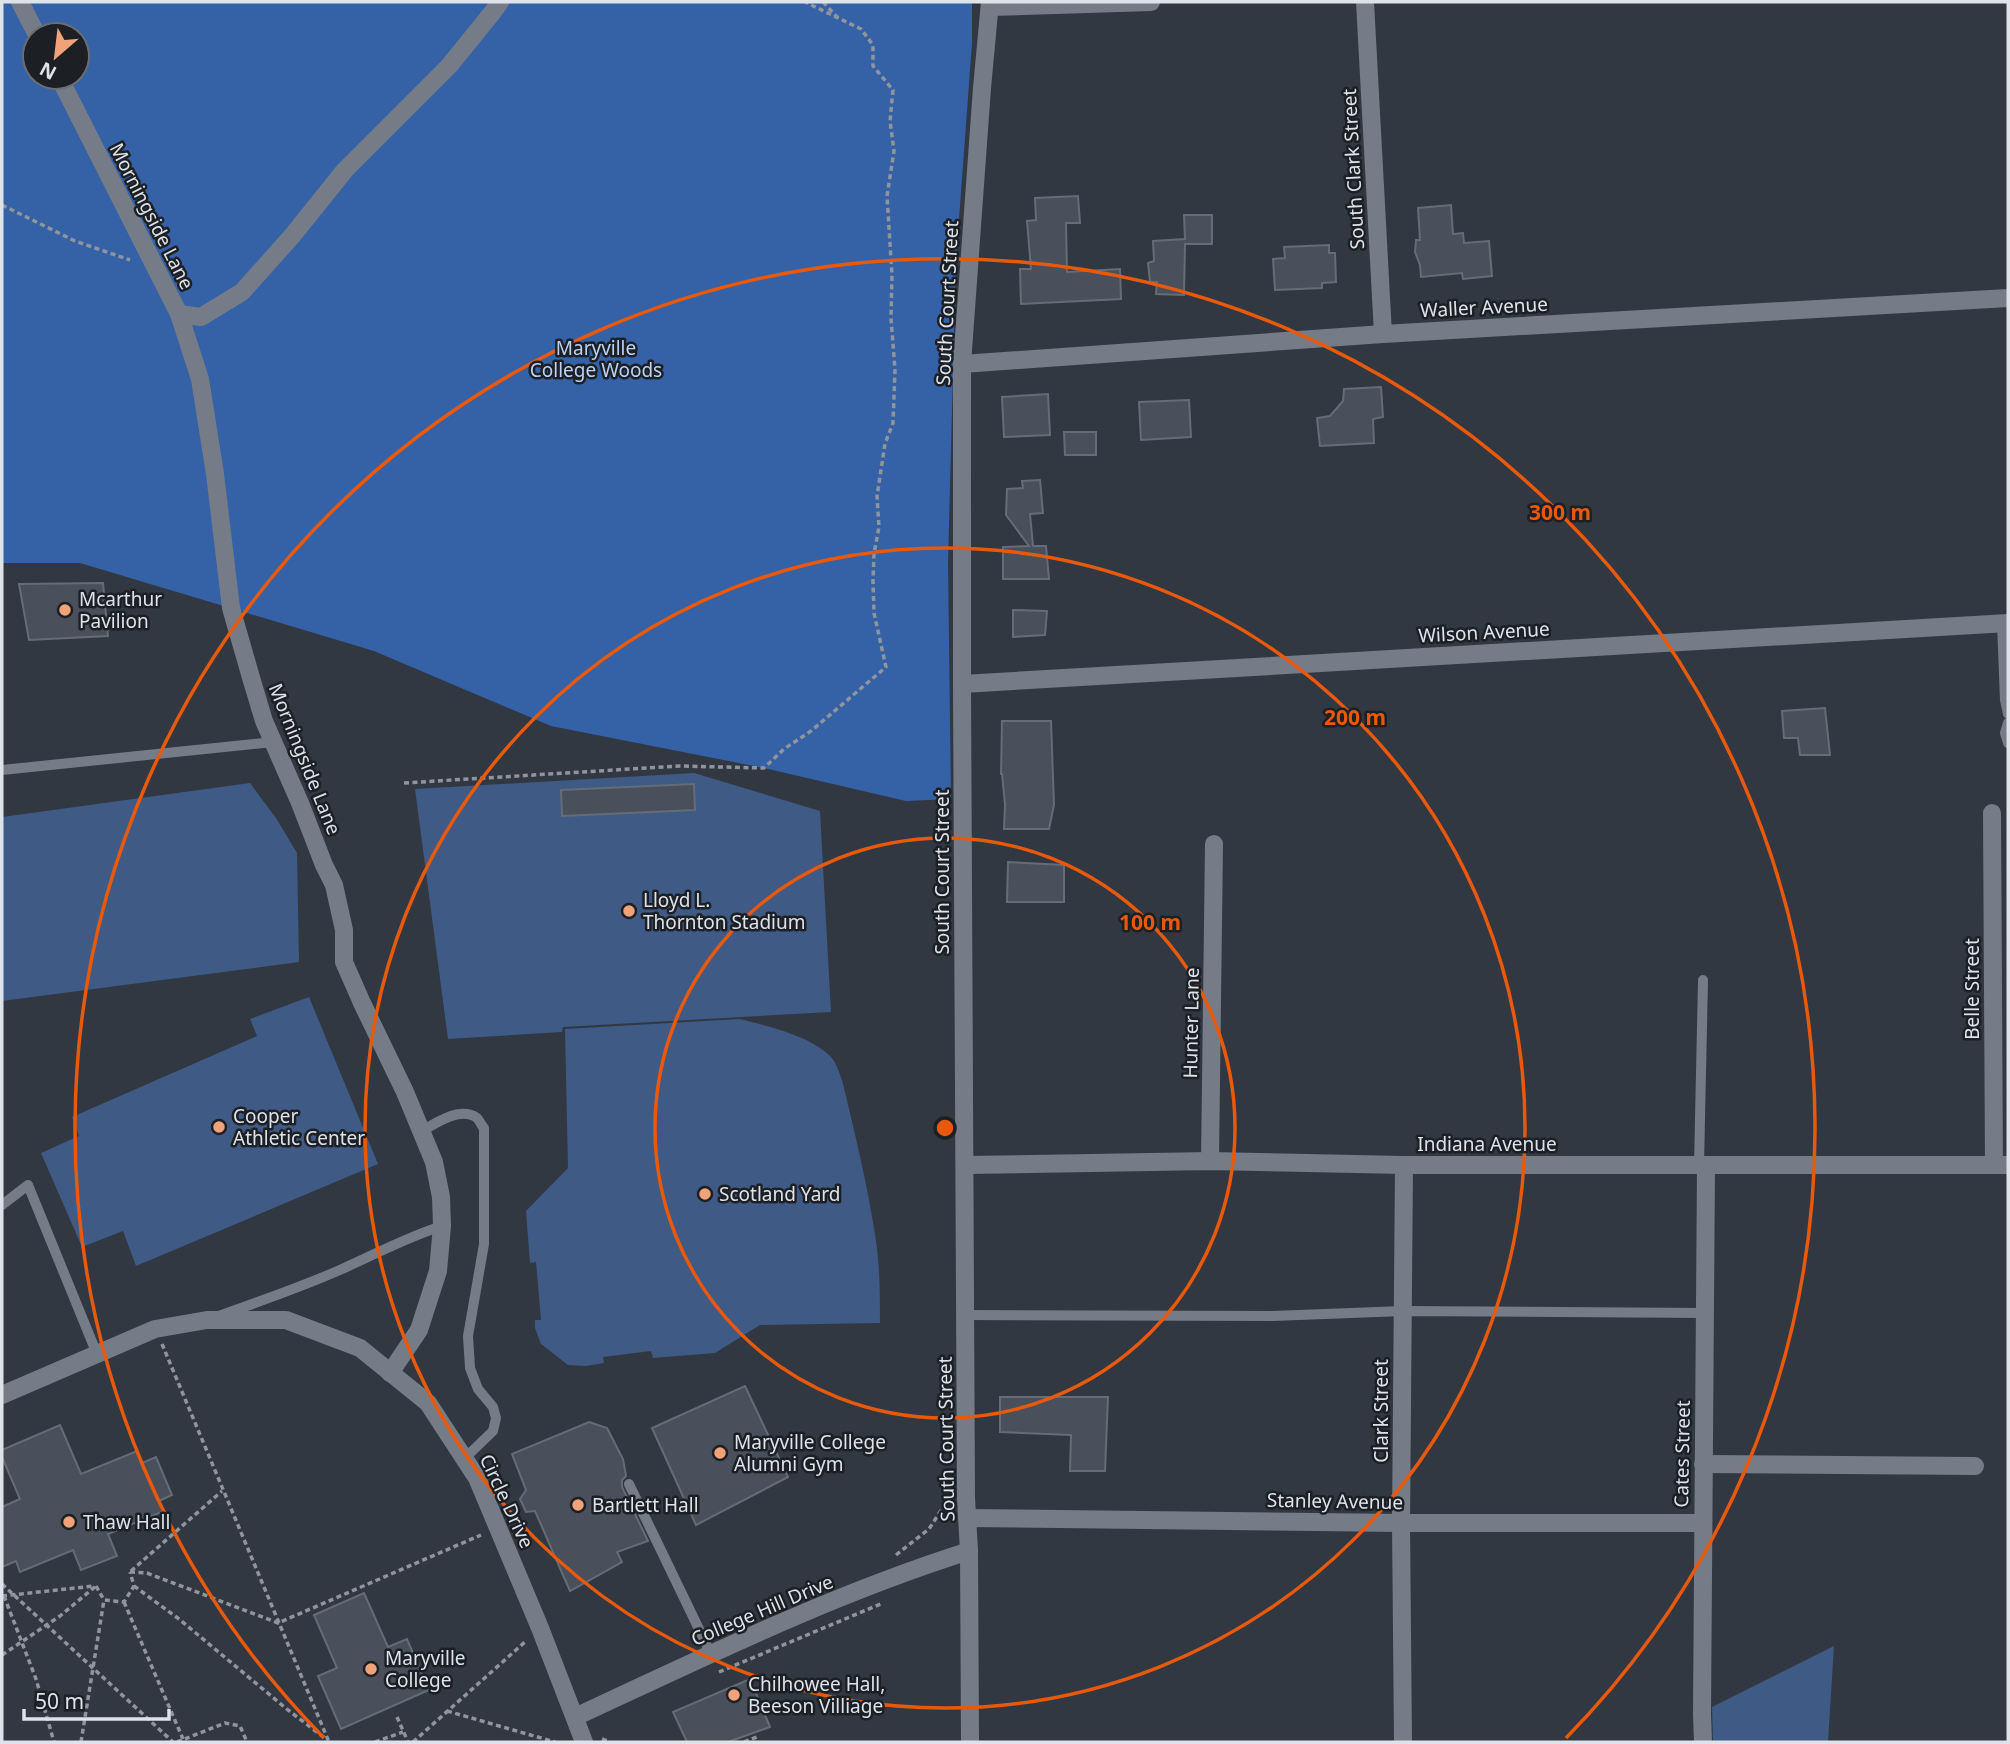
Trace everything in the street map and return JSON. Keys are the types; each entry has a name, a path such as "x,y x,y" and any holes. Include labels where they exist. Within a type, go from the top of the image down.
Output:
{"street":[{"path":"20,2 30,21"},
{"path":"179,314 201,317 242,292 345,170 449,66 500,2"},
{"path":"990,5 1151,2"},
{"name":"South Clark Street","path":"1365,2 1383,334"},
{"name":"South Court Street","path":"970,1742 965,1315 962,364 990,5"},
{"name":"Morningside Lane","path":"66,91 179,314 200,379 215,474 231,608 264,721 334,885 344,930 344,962 405,1091 434,1162 441,1197 442,1226 438,1271 419,1330 390,1373"},
{"name":"Waller Avenue","path":"962,364 1383,334 2008,298"},
{"name":"Wilson Avenue","path":"962,684 2005,623"},
{"name":"Belle Street","path":"1992,813 2001,1165"},
{"name":"Hunter Lane","path":"1210,1161 1214,844"},
{"name":"Indiana Avenue","path":"965,1165 1210,1161 1404,1165 2001,1165"},
{"name":"Clark Street","path":"1403,1742 1401,1523 1404,1165"},
{"name":"Cates Street","path":"1703,1165 1703,1742"},
{"name":"Circle Drive","path":"2,1395 155,1329 207,1320 286,1320 360,1348 428,1403 477,1478 584,1742"},
{"path":"1703,1464 1975,1466"},
{"name":"Stanley Avenue","path":"967,1518 1702,1523"},
{"name":"College Hill Drive","path":"575,1717 710,1654 917,1568 969,1551"}],"lane":[{"path":"2005,623 2005,700 2008,714"},
{"path":"2008,723 2005,733 2008,743"},
{"path":"2,770 273,742"},
{"path":"1703,981 1703,1165"},
{"path":"422,1131 452,1116 463,1114 476,1118 484,1128 484,1244 468,1336 470,1368 478,1389 493,1407 496,1418 493,1431 465,1458"},
{"path":"2,1205 28,1185 97,1354"},
{"path":"207,1320 295,1288 411,1236 442,1226"},
{"path":"965,1315 1273,1316 1403,1311 1705,1313"},
{"path":"629,1484 710,1654"}],"path":[{"path":"404,783 678,766 764,768 887,667 874,613 873,582 879,527 877,496 885,444 893,424 895,370 887,195 894,151 890,121 893,90 873,66 873,45 861,29 805,2"},
{"path":"823,2 841,20"},
{"path":"2,205 75,242 156,268"},
{"path":"155,1329 328,1741"},
{"path":"130,1572 222,1491"},
{"path":"891,1558 929,1529 947,1500 967,1498"},
{"path":"130,1572 148,1573 278,1623 498,1528"},
{"path":"130,1572 134,1586 232,1661 328,1741"},
{"path":"2,1584 175,1742 225,1723 240,1726 247,1742"},
{"path":"54,1742 36,1679 3,1596 96,1586"},
{"path":"81,1742 103,1600 96,1586"},
{"path":"2,1655 47,1626 96,1586"},
{"path":"124,1602 134,1586"},
{"path":"103,1600 124,1602"},
{"path":"124,1602 183,1739"},
{"path":"715,1674 882,1603"},
{"path":"397,1717 410,1742 540,1628"},
{"path":"447,1711 555,1742"},
{"path":"375,1742 403,1731"},
{"path":"744,1742 757,1737"}],"shaded area":[{"name":"Lloyd L. Thornton Stadium","path":"694,773 820,811 831,1012 563,1027 562,1032 448,1039 415,789"},
{"path":"250,783 297,853 299,962 2,1001 2,817"},
{"name":"Cooper Athletic Center","path":"309,997 378,1164 136,1266 123,1231 82,1247 41,1153 79,1136 72,1117 257,1036 250,1019"},
{"name":"Scotland Yard","path":"740,1019 787,1032 810,1042 834,1060 842,1080 873,1221 878,1261 880,1323 760,1325 715,1353 653,1358 651,1351 603,1357 604,1363 568,1365 541,1344 535,1328 535,1320 541,1320 536,1262 530,1263 526,1211 568,1168 565,1029"},
{"path":"1834,1646 1828,1742 1713,1742 1712,1707"}],"green space":[{"name":"Maryville College Woods","path":"2,2 972,2 972,43 956,260 948,562 951,799 906,801 764,768 551,726 374,651 80,563 2,563"}],"building":[{"path":"1078,196 1080,223 1066,223 1067,272 1120,269 1121,299 1021,304 1020,269 1031,269 1027,221 1036,220 1035,198"},
{"path":"1451,205 1453,234 1463,233 1464,243 1489,241 1492,276 1463,279 1462,273 1421,277 1415,252 1416,240 1420,240 1418,208"},
{"path":"1184,215 1212,215 1212,244 1185,244 1184,295 1156,294 1157,282 1150,282 1148,263 1154,261 1153,241 1185,239"},
{"path":"1329,245 1329,253 1335,253 1336,282 1322,283 1322,288 1275,290 1273,259 1285,258 1284,247"},
{"path":"1381,387 1383,417 1373,419 1374,443 1320,446 1317,418 1330,416 1343,401 1344,389"},
{"path":"1048,394 1050,435 1004,437 1002,397"},
{"path":"1189,400 1191,437 1141,440 1139,402"},
{"path":"1064,432 1096,432 1096,455 1065,455"},
{"path":"1040,480 1043,513 1030,514 1033,546 1046,546 1049,579 1003,579 1003,547 1029,546 1006,515 1007,489 1023,488 1022,481"},
{"name":"Mcarthur Pavilion","path":"103,583 108,636 29,640 19,584"},
{"path":"1013,610 1047,611 1045,635 1013,637"},
{"path":"1825,708 1830,755 1800,755 1798,738 1784,738 1782,711"},
{"path":"1002,721 1051,721 1054,805 1049,829 1004,829"},
{"path":"694,784 695,810 562,816 561,790"},
{"path":"1008,862 1064,865 1064,902 1007,902"},
{"name":"Maryville College Alumni Gym","path":"745,1386 788,1477 696,1525 652,1428"},
{"path":"1000,1397 1108,1397 1105,1471 1070,1471 1071,1435 1000,1432"},
{"name":"Bartlett Hall","path":"589,1422 607,1428 623,1459 626,1476 622,1480 622,1487 648,1541 617,1552 622,1562 570,1591 535,1511 526,1512 520,1499 526,1490 512,1454"},
{"name":"Thaw Hall","path":"60,1425 81,1474 137,1451 142,1463 156,1457 172,1495 159,1501 164,1511 108,1534 117,1556 81,1570 73,1550 20,1572 16,1561 2,1567 2,1507 20,1499 2,1457 2,1450"},
{"path":"364,1593 388,1647 407,1639 429,1690 341,1729 318,1676 337,1668 314,1615"},
{"name":"Chilhowee Hall, Beeson Villiage","path":"750,1679 770,1727 728,1742 687,1742 673,1712"}],"place":[{"name":"Mcarthur Pavilion","path":"65,610"},
{"name":"Lloyd L. Thornton Stadium","path":"629,911"},
{"name":"Cooper Athletic Center","path":"219,1127"},
{"name":"Scotland Yard","path":"705,1194"},
{"name":"Maryville College Alumni Gym","path":"720,1453"},
{"name":"Bartlett Hall","path":"578,1505"},
{"name":"Thaw Hall","path":"69,1522"},
{"name":"Maryville College","path":"371,1669"},
{"name":"Chilhowee Hall, Beeson Villiage","path":"734,1695"}]}
